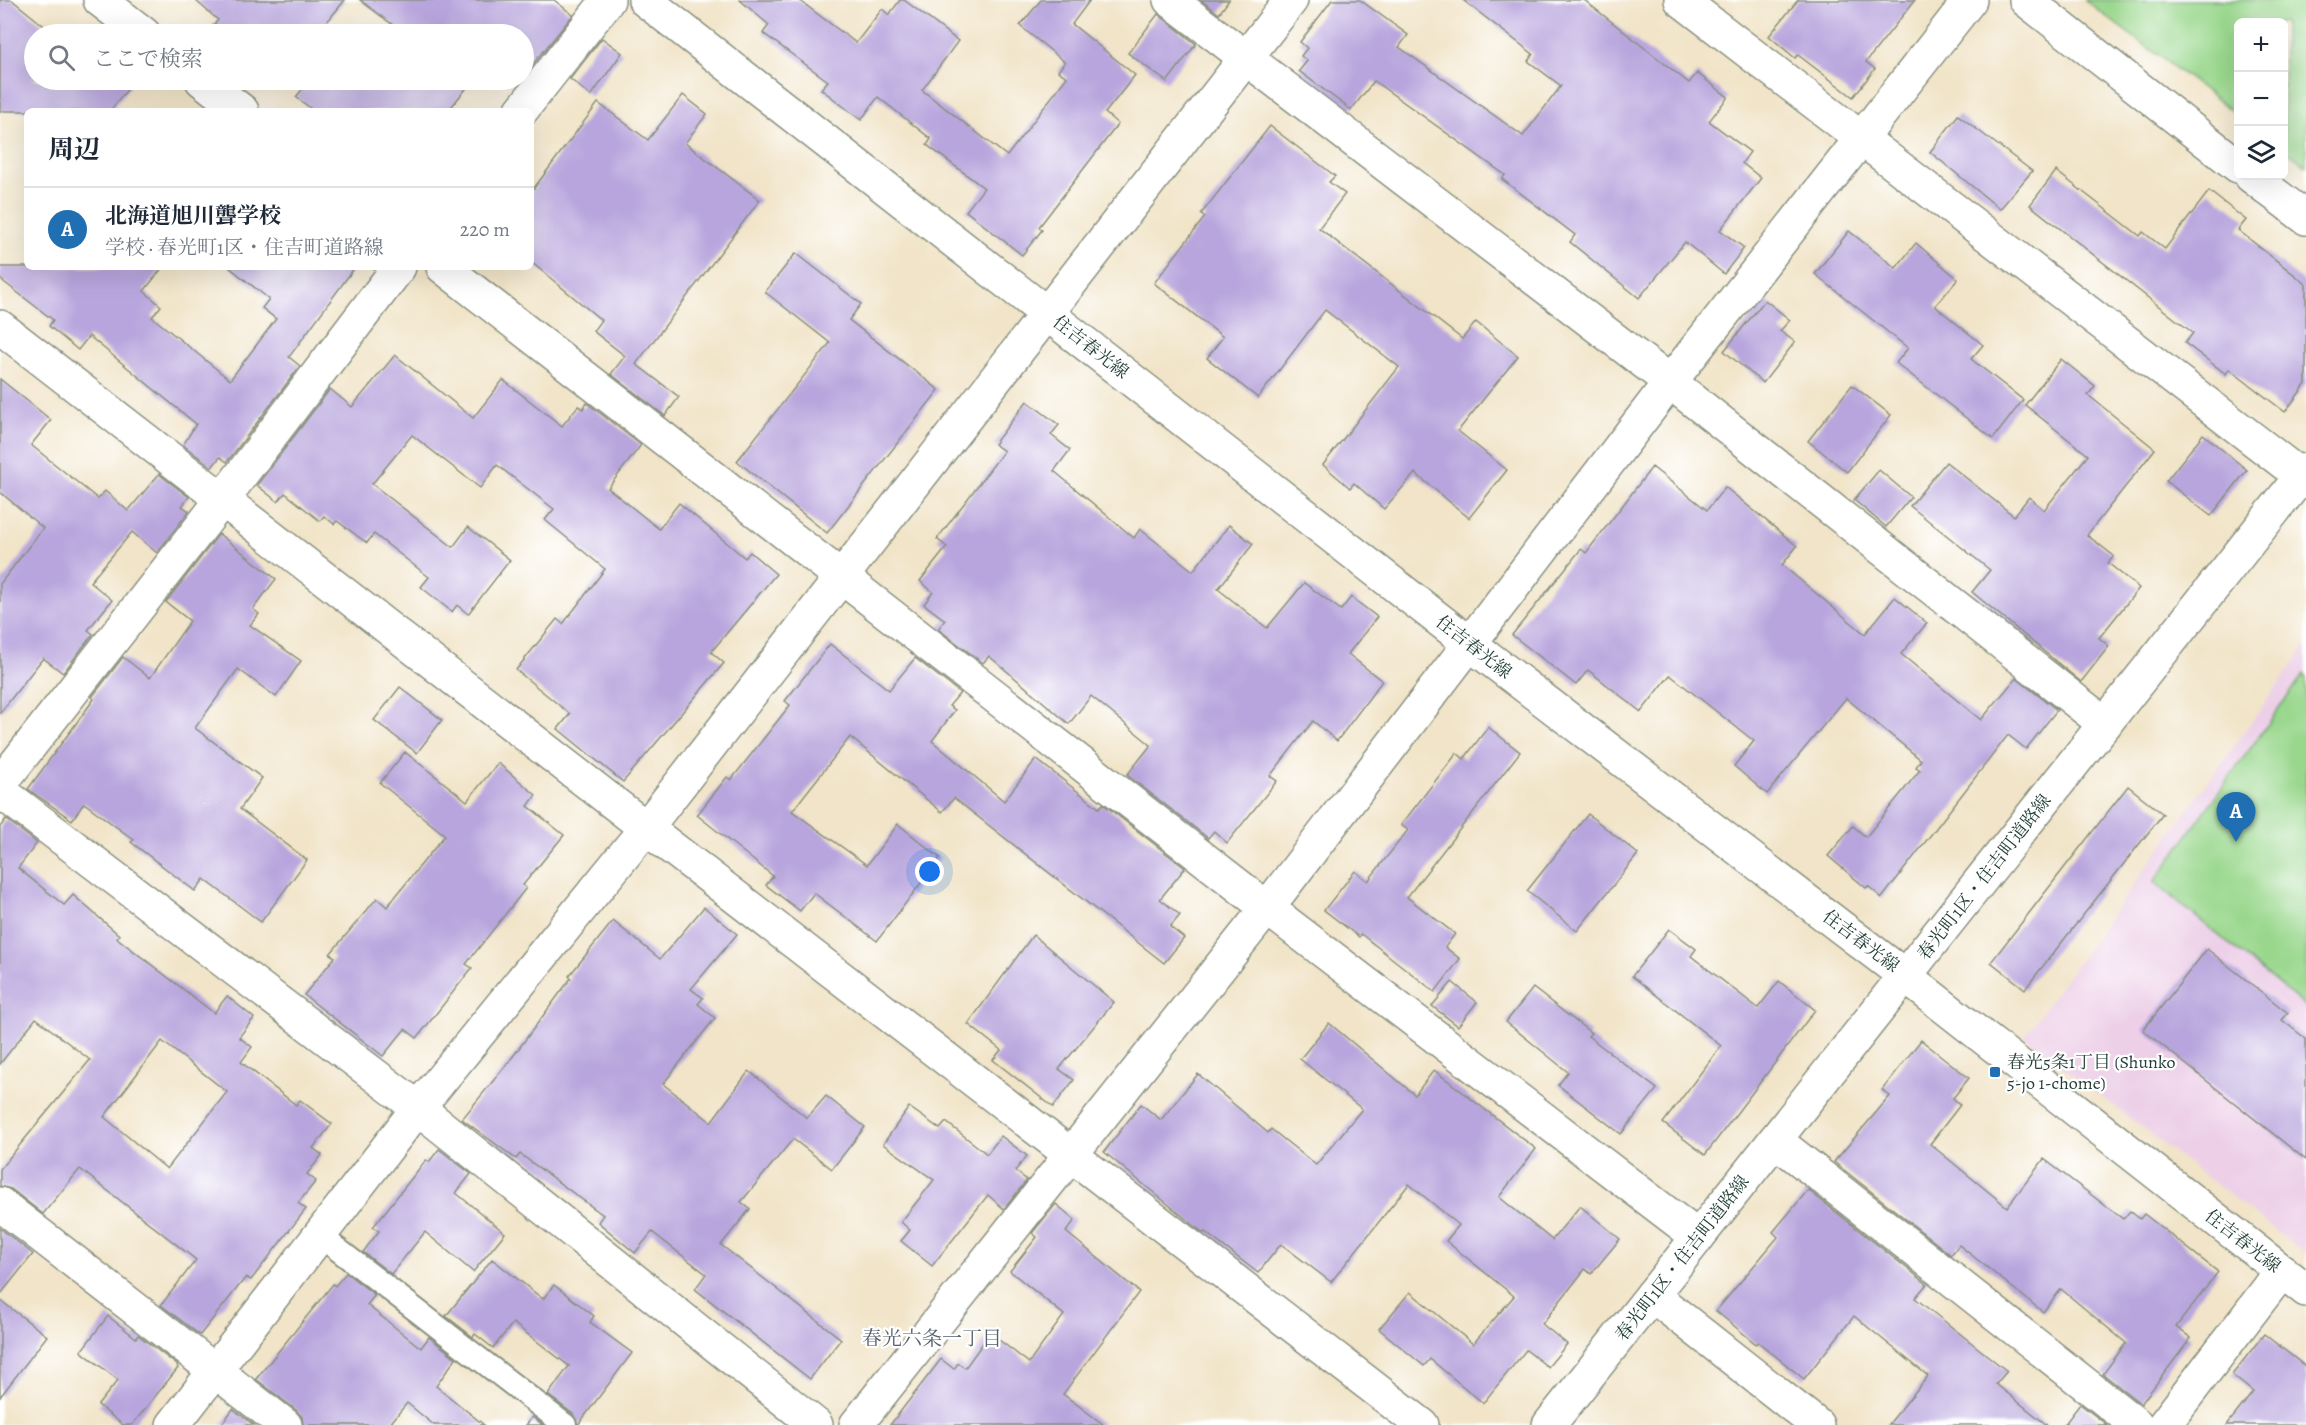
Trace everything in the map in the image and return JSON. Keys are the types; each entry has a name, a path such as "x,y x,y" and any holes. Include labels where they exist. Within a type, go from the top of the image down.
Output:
{"street":[{"path":"100,0 131,24"},
{"path":"523,108 608,0"},
{"name":"住吉春光線","path":"645,0 1469,643 1905,976 2294,1280"},
{"path":"1170,0 1670,382 2105,724"},
{"path":"173,1425 418,1108 646,828 1291,0"},
{"path":"1681,0 2303,473"},
{"path":"856,1425 1267,908 1670,382 1970,0"},
{"path":"2026,0 2234,163"},
{"path":"215,90 238,108"},
{"path":"2256,180 2306,218"},
{"path":"0,784 222,500 397,270"},
{"path":"447,270 1267,908 1698,1237"},
{"path":"0,327 1422,1425"},
{"name":"春光町1区・住吉町道路線","path":"1549,1425 2303,473"},
{"path":"0,790 418,1108 816,1425"},
{"path":"1776,1140 2137,1425"},
{"path":"0,1204 285,1425"},
{"path":"2164,1425 2294,1280"},
{"path":"1652,1295 1817,1425"}],"lane":[{"path":"319,1235 565,1425"}],"shaded area":[{"path":"2306,646 2306,1254 2024,1037"}],"green space":[{"path":"2084,0 2306,0 2306,166 2288,152 2288,18 2234,18 2234,112"},
{"path":"2304,674 2306,676 2306,1007 2154,882"}],"building":[{"path":"0,0 12,0 42,24 24,24 24,90 127,90 112,108 24,108 24,111 0,111"},
{"path":"195,0 345,0 325,24 215,24 218,20"},
{"path":"360,0 554,0 573,15 534,63 534,24 392,24"},
{"path":"740,0 799,0 856,43 882,9 889,15 900,0 904,0 958,41 922,90 1007,156 1067,77 1058,71 1065,62 1020,26 1041,0 1090,0 1072,24 1135,75 1105,113 1118,124 1039,227 1042,230 1022,255 966,211 984,188 927,145 931,139 878,97 861,120 821,89 828,81 763,33 769,25"},
{"path":"1201,0 1229,0 1219,14"},
{"path":"1332,0 1360,0 1408,35 1399,47 1523,136 1561,86 1528,61 1533,54 1463,0 1584,0 1689,83 1697,73 1728,97 1709,121 1750,152 1742,163 1761,178 1720,230 1744,248 1724,274 1685,242 1639,298 1570,242 1575,235 1502,179 1505,175 1374,81 1351,110 1299,71 1307,61 1301,56 1307,48 1300,42"},
{"path":"1798,0 1915,0 1866,62 1875,69 1853,97 1798,55 1795,58 1769,36"},
{"path":"1158,14 1196,44 1167,82 1128,53"},
{"path":"602,38 622,53 591,96 570,79"},
{"path":"302,90 465,90 450,108 310,108 296,97"},
{"path":"683,95 707,114 685,143 760,200 636,364 679,397 665,416 611,374 625,356 593,331 601,320 534,264 534,188 598,103 648,140"},
{"path":"1958,115 2032,171 2000,209 1930,152"},
{"path":"1270,126 1335,176 1329,182 1345,194 1319,228 1462,339 1476,322 1518,356 1458,431 1507,470 1469,518 1415,473 1384,509 1354,483 1350,488 1323,465 1399,367 1325,310 1258,398 1207,358 1223,337 1154,283 1205,217 1201,214"},
{"path":"2056,171 2140,236 2143,232 2165,249 2209,191 2246,220 2238,230 2306,284 2306,384 2285,412 2229,369 2226,374 2185,343 2193,333 2030,205"},
{"path":"1849,231 1896,268 1916,243 1958,279 1935,306 1983,345 1971,359 2023,400 1993,439 1896,363 1908,348 1815,274"},
{"path":"796,253 861,304 849,320 939,390 827,533 737,461 830,343 765,292"},
{"path":"0,267 24,267 24,270 161,270 144,291 161,306 152,317 230,380 276,319 262,308 269,299 233,270 353,270 289,357 300,366 227,462 220,457 212,467 183,445 196,424 89,336 78,350 49,326 53,320 0,279"},
{"path":"1765,300 1790,320 1780,331 1795,342 1763,383 1724,351"},
{"path":"395,355 473,418 503,380 562,426 578,406 583,409 587,403 641,445 608,488 659,529 679,503 745,558 750,552 776,574 711,652 724,663 623,782 558,729 570,714 516,670 557,619 563,624 605,569 545,520 554,509 497,465 480,488 412,435 372,484 453,547 468,527 510,560 468,614 457,605 452,612 421,587 429,577 374,534 367,543 337,521 334,524 324,516 320,521 285,493 278,502 257,485 330,389 352,407"},
{"path":"2061,359 2095,386 2088,395 2155,449 2087,535 2114,556 2108,563 2139,588 2099,638 2109,646 2081,682 1972,592 1990,570 1910,506 1946,462 2014,516 2029,497 2044,510 2088,455 2025,405"},
{"path":"0,379 51,420 31,445 98,499 105,491 128,511 159,474 189,497 182,506 189,511 157,553 132,532 90,582 112,600 88,630 93,634 63,673 43,658 0,713 0,584 43,528 0,492"},
{"path":"1852,385 1891,415 1847,472 1808,441"},
{"path":"1027,401 1059,425 1051,435 1070,450 1054,471 1134,538 1140,529 1193,571 1229,525 1253,544 1218,589 1267,628 1304,583 1341,610 1351,597 1377,617 1348,654 1382,681 1337,741 1313,721 1270,776 1277,781 1227,843 1214,831 1208,838 1127,775 1151,745 1091,696 1069,724 989,656 983,663 938,629 945,620 924,604 933,592 920,581 947,547 937,539 1004,451 994,444"},
{"path":"2203,434 2247,470 2211,516 2166,481"},
{"path":"1652,467 1707,510 1725,487 1797,546 1782,565 1865,634 1895,597 1927,623 1901,654 1981,720 2016,678 2057,710 2026,749 2008,735 1882,898 1868,886 1866,888 1828,856 1853,826 1866,837 1920,770 1916,767 1921,760 1846,698 1767,794 1734,766 1754,741 1670,675 1641,712 1588,670 1576,685 1512,635 1581,549 1586,553"},
{"path":"1879,470 1911,497 1886,527 1854,500"},
{"path":"219,534 276,579 253,609 259,614 250,625 301,661 276,697 238,669 195,728 262,778 240,809 307,860 261,922 204,879 195,891 131,842 134,840 84,803 72,820 28,789 123,657 150,678 190,621 166,602"},
{"path":"830,644 889,690 915,658 960,693 949,706 955,710 932,741 1004,801 1036,759 1099,808 1103,804 1185,868 1160,899 1180,915 1170,927 1184,938 1164,963 954,798 942,812 850,737 792,811 867,865 898,824 940,858 877,941 814,893 800,911 766,885 773,876 697,815 727,777 731,780 790,705 785,701"},
{"path":"400,687 442,720 417,753 374,720"},
{"path":"1488,727 1520,752 1407,897 1455,934 1445,947 1460,959 1435,992 1361,934 1359,937 1324,910 1355,871 1368,881 1408,830 1401,825 1457,753 1464,759"},
{"path":"405,752 467,801 498,763 536,795 528,806 564,835 523,885 526,888 466,964 472,968 417,1038 405,1029 383,1056 304,995 335,957 330,954 377,898 387,907 445,835 380,783"},
{"path":"2128,786 2163,814 2025,989 1991,962"},
{"path":"1588,814 1638,854 1577,931 1527,891"},
{"path":"6,819 37,843 18,868 64,905 73,895 119,935 117,938 214,1013 227,996 254,1018 239,1037 252,1047 241,1062 296,1105 300,1100 332,1124 313,1148 322,1155 307,1174 316,1181 298,1203 306,1209 251,1280 246,1277 200,1335 161,1305 196,1260 80,1169 43,1214 11,1189 0,1186 0,1169 90,1060 36,1018 0,1064 0,827","holes":["162,1041 227,1092 167,1169 104,1117"]},
{"path":"704,907 737,934 691,989 703,998 698,1004 715,1018 663,1084 711,1122 749,1071 807,1118 826,1096 865,1127 832,1169 793,1139 741,1202 750,1209 721,1245 841,1339 810,1379 695,1289 706,1274 652,1232 635,1253 598,1222 603,1215 520,1154 516,1159 462,1119 511,1059 571,978 569,976 613,921 660,959"},
{"path":"1669,929 1696,949 1691,956 1758,1008 1779,981 1815,1010 1705,1155 1663,1123 1721,1046 1632,976"},
{"path":"1033,935 1114,1002 1059,1069 1074,1080 1053,1107 993,1060 1001,1050 968,1024"},
{"path":"2207,949 2288,1013 2282,1020 2306,1039 2306,1160 2143,1030"},
{"path":"1452,982 1477,1002 1458,1026 1432,1006"},
{"path":"1533,988 1591,1033 1588,1036 1657,1089 1621,1134 1558,1085 1568,1072 1506,1022"},
{"path":"1329,1023 1415,1095 1434,1070 1536,1149 1499,1197 1552,1240 1580,1206 1620,1239 1591,1274 1585,1269 1542,1324 1567,1344 1548,1367 1526,1350 1483,1403 1430,1359 1424,1366 1379,1329 1410,1292 1473,1344 1514,1296 1446,1241 1459,1225 1409,1184 1331,1282 1281,1244 1258,1273 1197,1228 1104,1152 1141,1104 1161,1120 1198,1074 1268,1133 1271,1129 1316,1165 1362,1109 1300,1059"},
{"path":"1921,1040 1969,1078 1953,1098 1960,1105 1930,1144 2007,1207 2044,1159 2123,1219 2130,1211 2140,1219 2144,1214 2218,1272 2176,1327 2191,1338 2141,1404 2103,1374 2126,1343 2061,1289 2043,1312 1959,1245 1951,1255 1834,1162 1890,1096 1882,1090"},
{"path":"909,1107 940,1129 946,1122 987,1154 1001,1136 1027,1156 1015,1171 1027,1180 1004,1209 988,1195 932,1266 901,1241 910,1230 901,1222 934,1180 883,1144"},
{"path":"439,1149 471,1174 456,1193 505,1233 473,1272 425,1232 391,1274 363,1252 379,1231 373,1227 426,1160 429,1162"},
{"path":"1808,1190 1927,1284 1915,1298 2007,1371 1996,1384 2047,1425 1888,1425 1928,1376 1854,1316 1804,1379 1716,1311 1778,1237 1773,1232"},
{"path":"1056,1204 1075,1220 1066,1232 1139,1292 1063,1394 1104,1425 890,1425 941,1359 954,1369 958,1363 965,1368 990,1333 1029,1363 1064,1315 1010,1271 1037,1237 1032,1233"},
{"path":"0,1228 33,1254 0,1295"},
{"path":"492,1259 543,1299 554,1285 594,1316 590,1322 632,1353 578,1425 573,1414 548,1395 569,1366 513,1323 493,1348 475,1334 473,1337 446,1316"},
{"path":"346,1273 375,1295 367,1305 421,1348 429,1337 456,1358 436,1386 484,1425 434,1425 407,1403 389,1425 303,1425 302,1417 296,1410 256,1379 333,1284 335,1286"},
{"path":"0,1300 47,1336 0,1397"},
{"path":"108,1316 136,1338 138,1335 178,1368 132,1425 123,1425 98,1405 118,1380 81,1351"},
{"path":"2264,1334 2306,1367 2306,1425 2227,1425 2253,1392 2232,1375"},
{"path":"2080,1404 2107,1425 2064,1425"},
{"path":"233,1409 254,1425 221,1425"},
{"path":"532,1417 543,1425 526,1425"}],"place":[{"name":"北海道旭川聾学校","path":"2236,842"},
{"name":"春光5条1丁目 (Shunko 5-jo 1-chome)","path":"1995,1072"}],"district":[{"name":"春光六条一丁目","path":"932,1338"}]}
